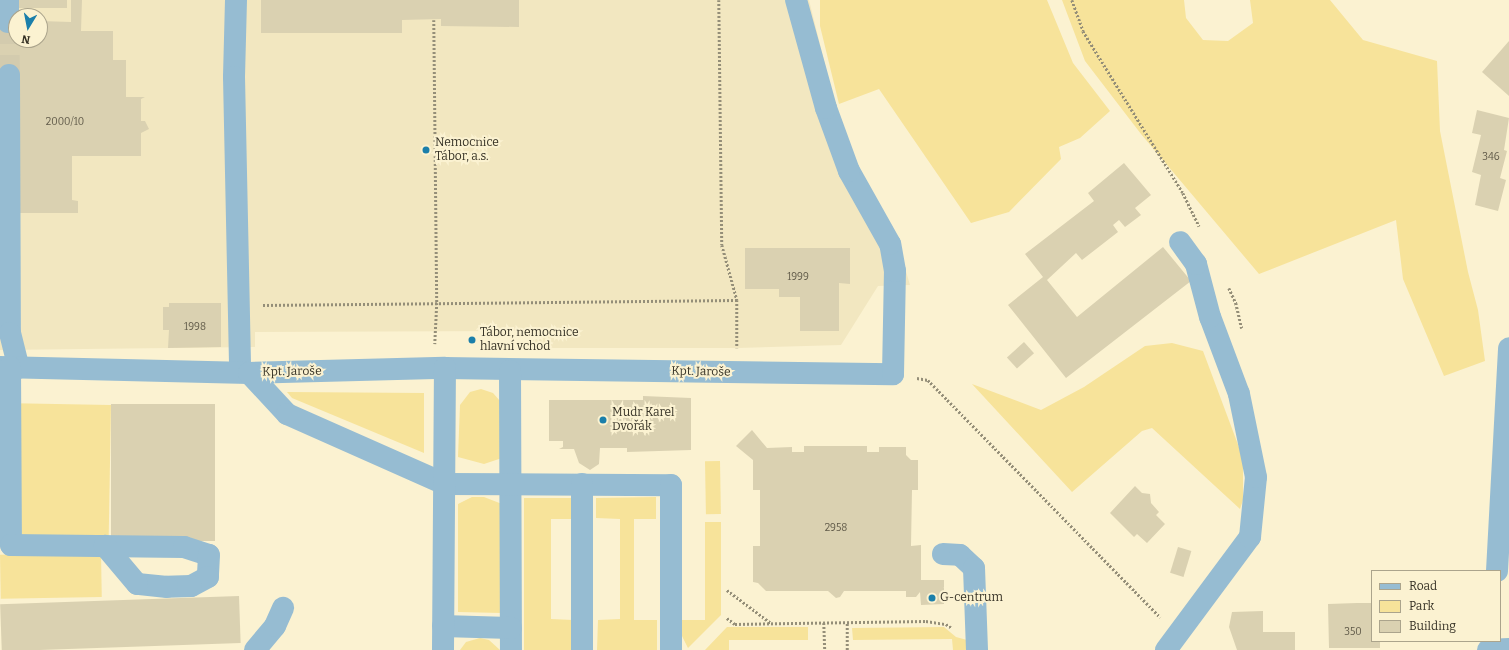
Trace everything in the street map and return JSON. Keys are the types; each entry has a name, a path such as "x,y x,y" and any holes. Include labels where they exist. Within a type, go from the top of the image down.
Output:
{"street":[{"path":"10,368 244,372 239,306 234,76 236,0"},
{"path":"796,0 826,108 847,164 890,244 895,271 893,374"},
{"path":"9,75 11,545 105,546"},
{"path":"1166,650 1250,537 1256,477 1239,394 1210,317 1196,264 1180,242"},
{"path":"1497,570 1509,348"},
{"path":"438,368 445,484 443,650"},
{"name":"Kpt. Jaroše","path":"244,372 438,368 510,371 893,374"},
{"path":"510,371 511,650"},
{"name":"Kpt. Jaroše","path":"244,372 287,414 445,484"},
{"path":"445,484 671,484 671,650"},
{"path":"582,484 582,650"},
{"path":"943,554 960,555 974,568 976,643"},
{"path":"254,650 275,626 283,608"},
{"path":"443,626 510,628"}],"path":[{"path":"719,0 722,245 737,300 736,373"},
{"path":"1072,0 1083,31 1183,192 1200,228"},
{"path":"434,20 438,368"},
{"path":"239,306 737,300"},
{"path":"893,374 928,380 1162,620"},
{"path":"727,590 771,623"},
{"path":"727,618 735,624 926,621 946,624 976,643"},
{"path":"824,622 825,650"},
{"path":"847,622 847,650"}],"shaded area":[{"name":"Nemocnice Tábor, a.s.","path":"0,0 809,0 838,117 865,184 900,251 910,285 878,286 841,345 737,348 532,348 529,331 255,332 255,347 0,350"}],"green space":[{"path":"820,0 1047,0 1073,63 1110,111 1080,138 1059,147 1061,159 1009,212 971,223 879,89 839,104 820,26"},
{"path":"1062,0 1184,0 1186,18 1203,40 1228,41 1253,23 1250,0 1330,0 1363,40 1437,61 1440,131 1468,272 1478,310 1485,361 1444,376 1403,279 1396,220 1259,274 1141,134 1085,61"},
{"path":"1172,343 1203,351 1243,458 1243,500 1240,509 1152,428 1142,431 1072,492 972,384 1041,410 1084,387 1145,346"},
{"path":"481,389 493,393 500,401 502,458 484,464 458,457 460,405 470,392"},
{"path":"287,392 424,393 424,453 292,398"},
{"path":"15,403 111,405 109,541 13,539"},
{"path":"705,461 720,461 721,514 706,514"},
{"path":"472,497 484,497 502,504 502,613 458,612 458,504"},
{"path":"656,497 656,519 634,519 634,620 657,620 657,650 597,650 598,620 620,619 620,519 596,518 596,498"},
{"path":"524,498 573,498 573,519 551,519 551,619 573,620 573,650 524,650"},
{"path":"705,522 721,522 721,615 688,648 682,636 682,620 705,620"},
{"path":"101,553 102,597 1,599 0,555"},
{"path":"727,627 808,627 808,640 729,640 729,650 705,650"},
{"path":"944,627 956,637 967,640 966,650 953,650 952,639 853,640 852,628"},
{"path":"480,638 489,640 500,650 460,650 466,642"}],"building":[{"path":"19,0 67,0 67,8 19,8"},
{"path":"71,0 82,0 81,31 113,31 113,60 126,60 126,97 145,97 141,99 141,121 145,121 149,129 141,133 141,156 72,156 72,200 78,201 78,213 17,213 0,102 0,21 8,21 8,48 48,48 48,21 71,22"},
{"path":"261,0 519,0 519,27 441,26 441,19 402,20 402,33 261,33"},
{"path":"1509,41 1509,96 1482,72"},
{"path":"1477,110 1509,118 1504,150 1507,151 1500,178 1506,180 1498,211 1475,205 1481,175 1472,172 1481,135 1472,133"},
{"path":"1124,163 1151,195 1135,208 1141,215 1125,227 1119,220 1113,225 1118,232 1082,260 1076,253 1047,280 1077,317 1163,247 1191,281 1066,378 1008,305 1043,277 1025,254 1094,201 1088,193"},
{"path":"745,248 850,248 850,284 839,283 839,331 800,331 800,297 779,297 779,289 745,289"},
{"path":"169,303 221,303 221,347 168,348 169,330 163,330 163,307 169,307"},
{"path":"1024,342 1034,353 1017,369 1007,357"},
{"path":"643,396 691,398 691,450 627,452 627,448 600,448 599,464 590,470 579,463 574,449 559,449 563,447 563,441 549,441 549,400 643,400"},
{"path":"111,404 215,404 215,541 111,541"},
{"path":"752,430 767,448 792,447 792,452 804,452 804,446 867,446 867,452 879,452 879,447 906,447 906,455 911,460 918,460 918,490 912,490 911,546 921,545 921,580 944,580 944,604 921,605 920,592 916,597 906,597 906,591 844,591 840,597 836,598 828,591 766,591 758,583 753,582 753,546 760,546 760,490 753,490 753,460 736,446"},
{"path":"1135,486 1142,493 1150,494 1151,503 1159,512 1156,515 1165,524 1147,543 1137,534 1134,537 1110,513"},
{"path":"1178,547 1191,551 1183,577 1170,573"},
{"path":"239,596 241,643 2,650 0,604"},
{"path":"1371,603 1371,642 1380,642 1380,648 1329,648 1328,604"},
{"path":"1263,611 1263,632 1295,632 1295,650 1237,650 1229,627 1232,612"}],"tunnel":[{"path":"8,48 9,75"}],"place":[{"name":"Nemocnice Tábor, a.s.","path":"426,150"},
{"name":"Tábor, nemocnice hlavní vchod","path":"472,340"},
{"name":"Mudr Karel Dvořák","path":"603,420"},
{"name":"G-centrum","path":"932,598"}]}
